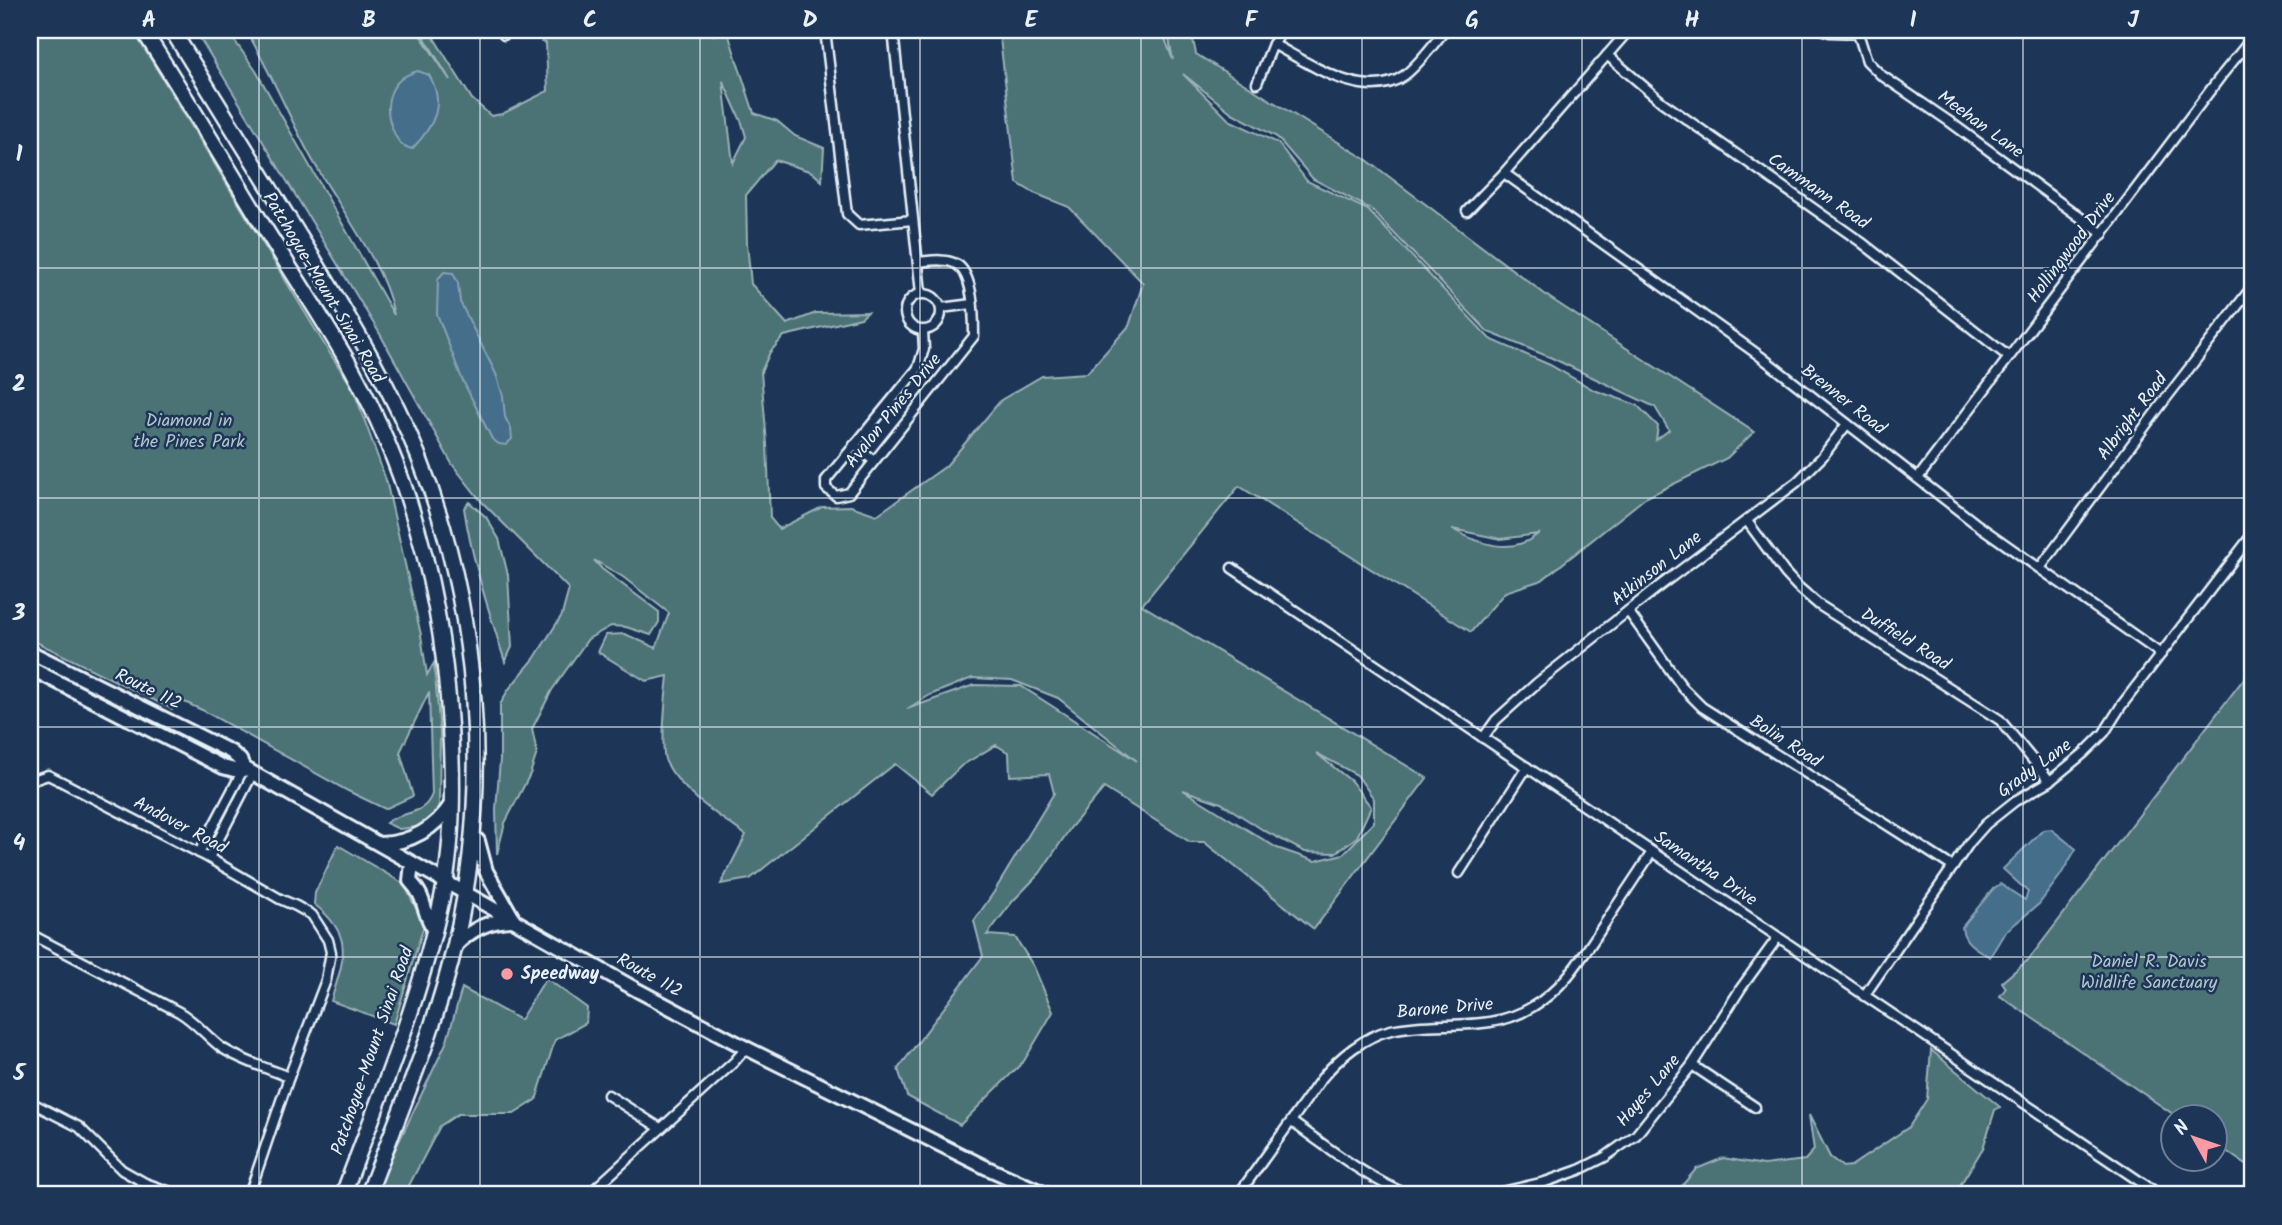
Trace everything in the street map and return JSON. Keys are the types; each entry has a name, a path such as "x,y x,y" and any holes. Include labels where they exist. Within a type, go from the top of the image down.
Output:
{"highway":[{"name":"Patchogue-Mount Sinai Road","path":"143,30 352,369 386,440 410,506 425,553 441,629 448,688 452,803 445,881 423,972 405,1028 343,1195"},
{"name":"Patchogue-Mount Sinai Road","path":"172,30 379,370 419,456 442,525 469,662 475,720 475,803 465,892 454,947 429,1035 368,1195"},
{"path":"410,506 432,496"}],"main road":[{"name":"Route 112","path":"30,652 230,752 248,771"},
{"name":"Route 112","path":"30,668 223,767 248,771 637,990 746,1048 985,1167 1048,1195"},
{"path":"380,844 401,841 421,833 439,820 452,803"},
{"path":"454,947 481,926 514,920 486,872 478,841 472,835"},
{"path":"412,863 410,881 420,894 425,904 427,920 434,929"}],"street":[{"path":"825,30 847,215 859,225 913,220"},
{"path":"893,30 921,293"},
{"path":"1257,83 1273,44 1283,30"},
{"path":"1273,44 1338,78 1376,87 1403,76 1445,30"},
{"path":"1467,211 1504,173 1629,30"},
{"path":"1824,30 1857,32"},
{"name":"Meehan Lane","path":"1857,32 1867,61 1881,75 1950,121 2103,234"},
{"name":"Hollingwood Drive","path":"1918,478 2252,38"},
{"name":"Cammann Road","path":"1607,55 1662,102 1861,242 2009,357"},
{"name":"Brenner Road","path":"1504,173 1760,356 1975,523 2161,654"},
{"name":"Avalon Pines Drive","path":"918,262 935,260 956,263 968,277 974,336 849,493 836,496 826,488 826,480 918,368 924,349 923,331"},
{"name":"Albright Road","path":"2040,568 2252,287"},
{"path":"921,293 929,294 937,300 941,308 941,317 936,325 923,331 911,327 906,321 906,304 910,298 921,293"},
{"path":"941,308 972,304"},
{"name":"Atkinson Lane","path":"1483,738 1496,720 1518,699 1797,482 1822,457 1847,424"},
{"path":"854,445 874,461"},
{"name":"Duffield Road","path":"1747,521 1797,586 1819,605 2000,720 2050,781"},
{"name":"Grady Lane","path":"1864,996 1970,842 1986,824 2015,801 2050,781 2104,733 2121,706 2252,535"},
{"name":"Samantha Drive","path":"1232,568 2160,1195"},
{"name":"Bolin Road","path":"1628,611 1683,688 1702,707 1954,867"},
{"path":"1459,873 1527,767"},
{"path":"199,853 248,771"},
{"path":"209,858 248,771"},
{"name":"Andover Road","path":"30,781 47,775 55,778 312,915 328,940 330,965 289,1077"},
{"name":"Barone Drive","path":"1238,1195 1335,1063 1359,1045 1390,1030 1482,1024 1509,1018 1533,1007 1556,989 1576,967 1652,852"},
{"path":"30,934 179,1012 235,1056 289,1077 248,1195"},
{"name":"Hayes Lane","path":"1489,1195 1507,1194 1579,1170 1605,1157 1636,1135 1692,1065 1741,988 1778,937"},
{"path":"594,1193 746,1048"},
{"path":"1692,1065 1755,1107"},
{"path":"608,1095 660,1128"},
{"path":"30,1102 79,1127 122,1170 145,1183 179,1195"},
{"path":"1292,1122 1383,1185 1409,1195"}],"green space":[{"name":"Diamond in the Pines Park","path":"30,30 133,30 353,388 386,480 421,635 427,675 434,663 440,733 439,804 435,815 418,831 416,827 399,829 386,823 418,810 432,794 429,692 400,752 413,796 385,809 202,710 180,700 172,709 30,639"},
{"path":"195,30 227,30 256,71 394,315 380,273 318,170 246,30 417,30 450,80 420,30 429,30 472,99 491,116 502,114 548,91 546,43 542,42 540,30 712,30 714,35 718,30 727,30 754,113 777,121 795,136 824,148 822,181 812,172 775,160 746,195 751,284 787,324 816,313 868,312 861,318 784,336 770,352 761,372 770,518 779,529 822,507 851,506 877,515 946,466 1001,400 1042,376 1087,373 1129,326 1143,283 1069,207 1017,183 999,30 1167,30 1164,36 1173,60 1169,39 1172,30 1194,30 1192,35 1196,54 1367,160 1550,298 1754,432 1727,458 1645,498 1542,580 1505,592 1471,632 1239,486 1142,605 1427,778 1314,929 1204,842 1190,842 1104,788 1071,827 1040,873 1013,901 987,935 1015,937 1034,967 1053,1012 1024,1061 960,1125 907,1096 898,1069 983,956 974,921 1054,793 1049,774 1010,776 1009,753 996,745 961,766 932,794 895,764 750,879 721,884 746,835 691,794 666,762 663,734 668,676 646,681 598,652 606,635 625,634 656,648 669,613 623,577 594,560 659,612 659,622 651,635 626,627 611,626 588,639 552,690 532,729 537,753 530,774 505,823 497,854 500,705 562,615 569,589 481,501 452,464 380,334","holes":["1183,74 1232,113 1277,137 1313,179 1371,209 1488,332 1552,358 1655,407 1669,430 1656,440 1658,426 1637,405 1594,390 1550,365 1490,339 1368,210 1307,181 1278,143 1229,120","723,81 746,137 733,163","1452,529 1501,539 1538,534 1528,541 1506,546 1484,543","972,678 1012,680 1058,698 1137,761 1021,686 974,685 907,709 930,695","1316,753 1357,775 1374,799 1374,822 1343,854 1315,861 1277,848 1183,790 1221,803 1263,830 1305,852 1335,853 1357,837 1371,807 1351,781"]},
{"path":"469,502 486,517 499,539 508,575 512,647 505,662 472,547 464,508"},
{"name":"Daniel R. Davis Wildlife Sanctuary","path":"2252,668 2252,1169 2230,1154 2230,1102 2160,1102 2160,1105 2000,996 2006,988 2002,982 2029,959"},
{"path":"338,845 404,884 424,925 394,1024 331,1001 340,972 343,948 336,927 314,904 315,893"},
{"path":"546,978 587,1008 586,1023 555,1040 536,1100 514,1114 458,1114 440,1126 404,1195 376,1195 447,1041 462,988 520,1020"},
{"path":"1931,1050 2000,1107 1995,1110 1983,1148 1954,1195 1674,1195 1696,1169 1723,1158 1764,1165 1805,1160 1814,1150 1809,1115 1830,1157 1843,1167 1851,1166 1909,1127 1927,1099"}],"water":[{"path":"418,71 429,75 437,96 437,105 432,123 412,149 402,145 396,137 390,121 388,102 394,86"},
{"path":"444,272 453,273 458,283 460,302 496,374 503,396 505,417 511,429 512,439 506,445 492,439 462,379 437,314 438,279"},
{"path":"2051,829 2076,849 2039,904 2005,932 1990,957 1968,942 1962,927 2000,884 2025,900 2028,892 2003,869 2043,830"}],"place":[{"name":"Speedway","path":"507,974"}]}
